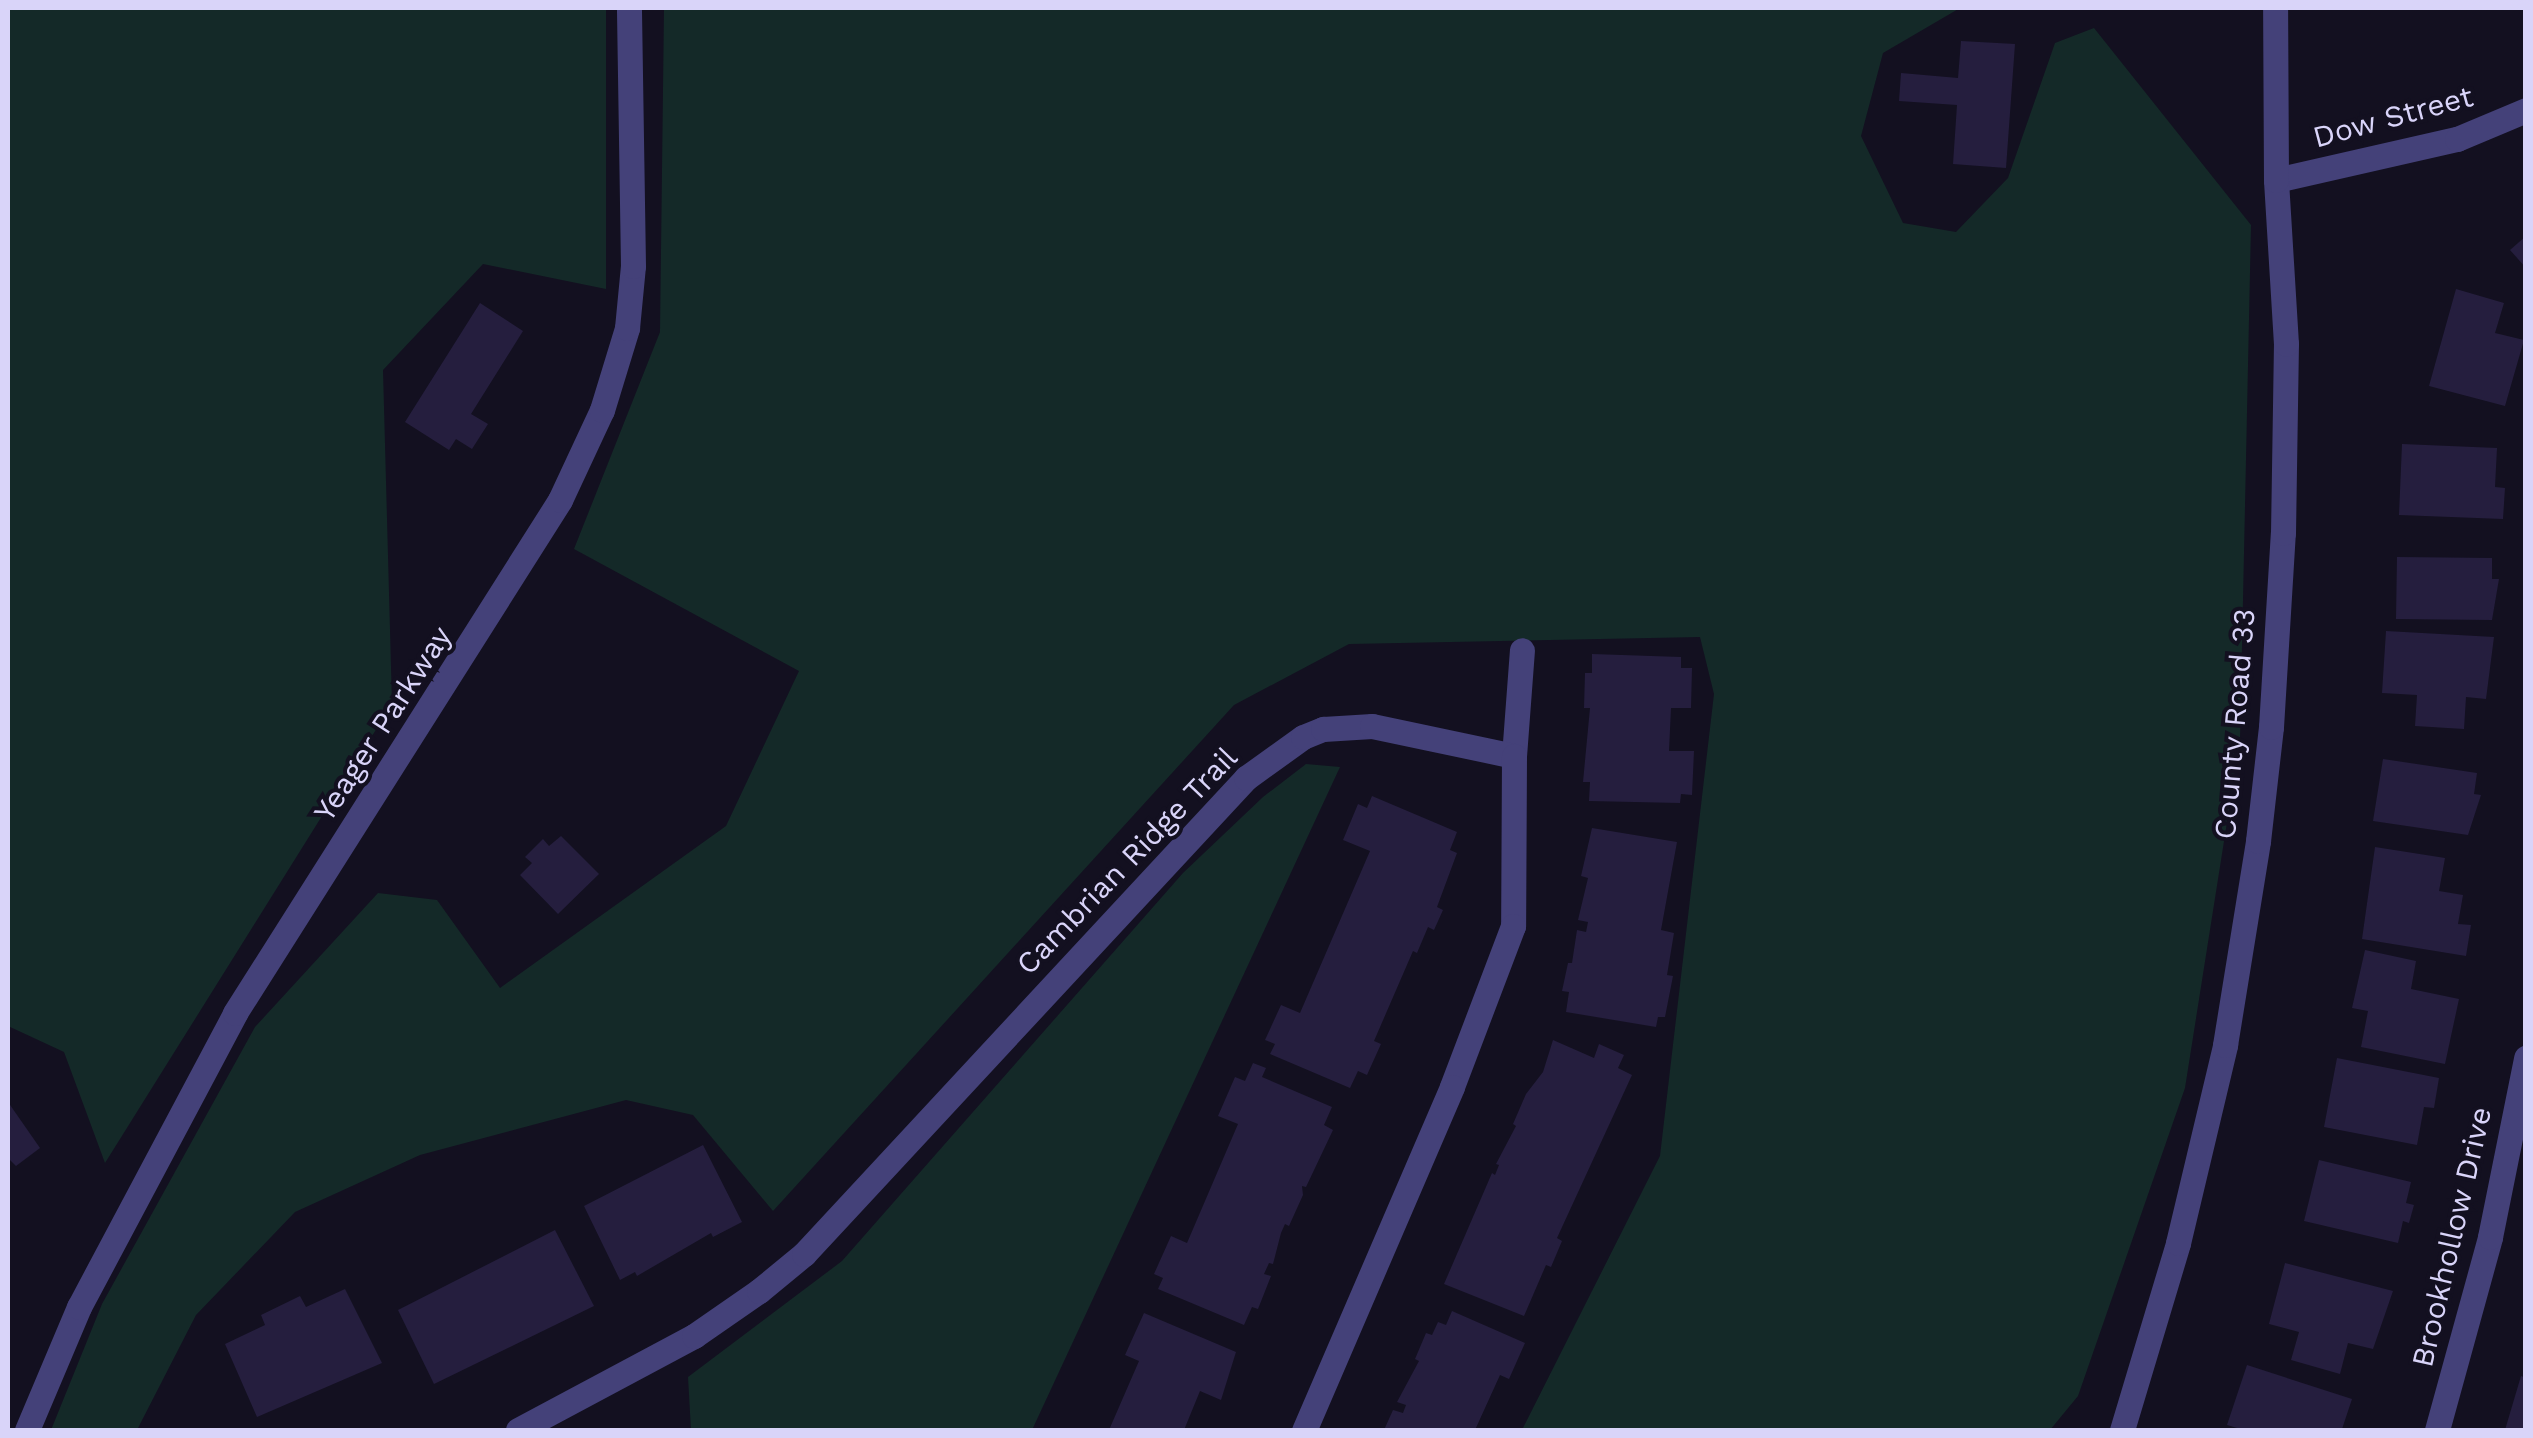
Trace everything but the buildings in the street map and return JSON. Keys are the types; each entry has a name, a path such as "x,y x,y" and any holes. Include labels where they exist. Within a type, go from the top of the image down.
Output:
{"street":[{"name":"Yeager Parkway","path":"27,1430 79,1307 216,1047 540,533 602,410 627,328 634,266 630,8"},
{"name":"County Road 33","path":"2122,1430 2178,1243 2225,1045 2258,841 2283,534 2286,344 2276,180 2276,8"},
{"name":"Dow Street","path":"2276,180 2457,139 2526,110"},
{"path":"1304,1430 1505,956 1516,886 1514,756 1522,650"},
{"name":"Cambrian Ridge Trail","path":"518,1430 694,1336 804,1254 1246,778 1303,737 1342,725 1372,726 1514,756"},
{"name":"Brookhollow Drive","path":"2437,1430 2490,1236 2526,1058"}],"green space":[{"path":"8,8 606,8 606,289 483,264 383,370 392,704 105,1163 64,1052 8,1026"},
{"path":"664,8 1960,8 1883,53 1861,136 1903,223 1956,232 2008,178 2055,43 2094,28 2251,225 2240,740 2185,1088 2078,1396 2050,1430 1522,1430 1660,1156 1714,694 1700,637 1349,644 1234,705 773,1211 693,1115 626,1100 420,1155 295,1212 196,1315 137,1430 51,1430 102,1304 255,1027 378,893 437,900 500,988 726,826 799,671 574,549 660,332"},
{"path":"1306,764 1340,767 1032,1430 691,1430 688,1377 842,1261 1183,873 1263,797"}]}
